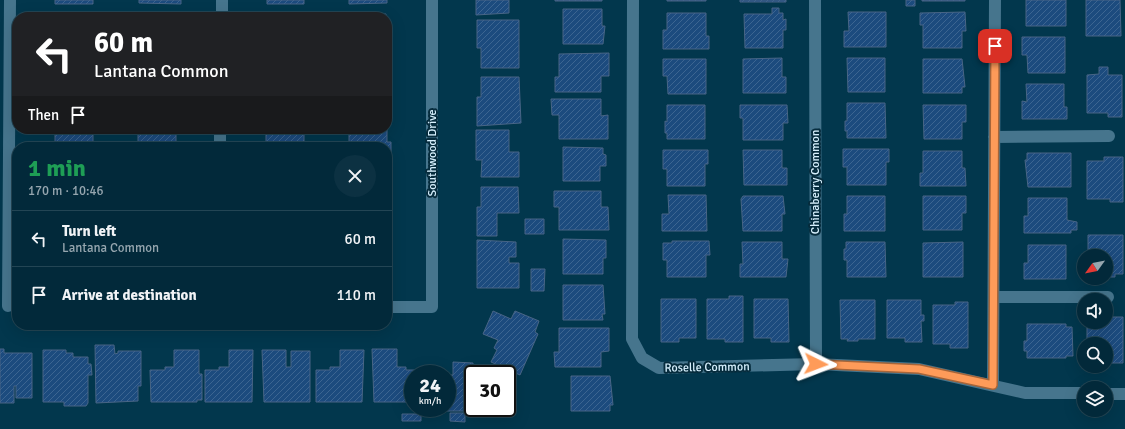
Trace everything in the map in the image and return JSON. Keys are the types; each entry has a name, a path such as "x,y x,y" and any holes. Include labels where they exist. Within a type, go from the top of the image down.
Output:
{"street":[{"path":"8,306 10,0"},
{"path":"222,0 222,12"},
{"name":"Southwood Drive","path":"392,307 432,307 432,0"},
{"name":"Roselle Common","path":"633,0 632,339 642,358 659,368 816,364 919,369 1026,393 1077,393"},
{"name":"Chinaberry Common","path":"815,0 816,364"},
{"path":"993,385 995,0"},
{"path":"994,137 1109,136"},
{"path":"994,298 1077,297"},
{"path":"1113,394 1125,394"}],"building":[{"path":"55,0 93,0 93,4 55,4"},
{"path":"139,0 181,0 181,4 139,3"},
{"path":"267,0 304,0 304,4 267,4"},
{"path":"349,0 387,0 387,3 349,4"},
{"path":"476,0 509,0 509,13 476,15"},
{"path":"602,0 602,1 555,1"},
{"path":"706,0 706,1 667,1"},
{"path":"740,0 786,0 786,2 740,2"},
{"path":"906,0 915,0 915,6 906,6"},
{"path":"965,0 965,1 922,1"},
{"path":"1026,0 1066,0 1066,26 1026,26"},
{"path":"1086,0 1120,0 1121,36 1086,36"},
{"path":"772,8 779,8 779,13 783,13 783,20 786,19 786,30 783,30 783,48 745,48 744,14 772,14"},
{"path":"563,9 602,9 602,26 605,26 603,44 563,44"},
{"path":"848,12 886,12 886,47 844,47 844,31 849,31"},
{"path":"965,12 966,31 962,31 962,48 923,48 923,25 920,25 920,13"},
{"path":"667,13 706,13 706,36 709,36 709,49 663,49 663,30 667,30"},
{"path":"477,20 519,20 519,68 481,68 481,48 477,48"},
{"path":"1022,37 1065,37 1065,73 1028,73 1027,55 1022,55"},
{"path":"609,53 609,76 601,76 601,92 555,92 555,77 559,77 559,54"},
{"path":"782,58 782,77 786,77 786,93 743,93 743,59"},
{"path":"847,58 885,58 885,92 848,92"},
{"path":"663,59 706,59 706,94 668,94 667,76 663,76"},
{"path":"923,59 962,59 965,87 962,87 962,93 923,93"},
{"path":"1099,67 1108,67 1108,75 1122,75 1122,117 1108,117 1108,113 1087,113 1087,75 1099,74"},
{"path":"481,77 519,77 521,123 477,126 477,97 481,97"},
{"path":"1026,84 1064,84 1064,107 1067,107 1067,119 1022,119 1022,101 1027,102"},
{"path":"551,99 601,99 601,116 608,115 608,139 559,139 559,115 552,115"},
{"path":"847,103 885,103 886,138 847,138 845,121 847,121"},
{"path":"667,105 705,105 705,139 667,139 667,133 665,133 665,121 667,122"},
{"path":"740,105 787,105 788,123 783,123 783,140 743,140 743,118 740,118"},
{"path":"923,105 966,105 966,122 962,122 962,139 924,139"},
{"path":"476,130 509,130 509,152 519,152 519,177 481,177 482,160 476,160"},
{"path":"55,134 93,134 93,142 55,142"},
{"path":"138,134 176,134 176,142 138,142"},
{"path":"266,134 304,134 304,142 266,142"},
{"path":"349,134 387,134 387,142 349,142"},
{"path":"563,147 603,148 603,154 606,155 606,166 600,166 600,181 563,181"},
{"path":"843,149 889,149 889,162 886,162 886,185 847,185 847,167 843,167"},
{"path":"663,150 708,150 708,164 705,164 705,186 667,186 667,169 663,169"},
{"path":"743,150 782,150 782,168 787,168 787,185 744,185"},
{"path":"923,151 962,151 962,168 965,168 966,186 920,186 920,173 923,173"},
{"path":"1027,153 1071,153 1071,187 1028,187 1025,160 1027,160"},
{"path":"1104,157 1123,157 1123,202 1110,202 1110,199 1087,199 1087,161 1104,161"},
{"path":"481,187 518,187 519,213 497,213 497,236 477,236 477,207 481,207"},
{"path":"554,191 601,191 601,207 608,207 609,230 559,230 559,207 554,207"},
{"path":"668,195 706,195 707,231 662,231 662,214 669,214"},
{"path":"743,196 783,196 785,214 782,214 782,231 743,231 741,199"},
{"path":"847,196 885,196 885,231 844,231 844,214 847,214"},
{"path":"923,196 966,196 966,213 962,213 962,230 923,230"},
{"path":"1028,198 1067,198 1067,220 1077,222 1077,230 1071,230 1071,233 1024,233 1024,216 1028,216"},
{"path":"525,219 544,219 544,234 525,234"},
{"path":"1088,235 1123,235 1123,274 1115,274 1115,277 1113,277 1113,249 1088,249"},
{"path":"563,239 606,240 606,258 603,258 603,274 563,274"},
{"path":"477,240 516,242 516,257 509,257 509,263 519,263 519,288 477,288"},
{"path":"672,241 709,241 710,255 706,255 706,277 667,277 667,260 663,260 663,243 672,243"},
{"path":"742,242 782,242 782,259 788,259 786,277 740,277 740,264 743,264"},
{"path":"846,242 885,242 886,277 847,277 847,260 844,260 844,249 846,249"},
{"path":"963,242 963,277 923,277 923,243"},
{"path":"1028,245 1066,245 1066,279 1024,279 1024,263 1028,263"},
{"path":"531,269 545,269 544,291 531,291"},
{"path":"563,285 603,285 605,314 602,314 603,320 563,320"},
{"path":"729,296 743,296 743,342 725,342 725,339 707,339 707,299 729,299"},
{"path":"661,299 696,299 696,338 679,338 679,342 661,342"},
{"path":"754,299 788,299 789,342 771,342 771,338 754,338"},
{"path":"840,300 875,300 875,339 858,339 858,341 847,341 848,339 841,339"},
{"path":"887,300 921,300 921,315 924,315 924,321 921,321 922,342 905,342 905,338 887,338"},
{"path":"955,302 968,302 968,348 950,348 950,344 933,344 933,305 955,305"},
{"path":"493,311 511,319 515,311 539,321 535,332 538,334 520,375 516,373 516,365 498,365 491,362 497,350 494,348 498,340 483,334"},
{"path":"1113,317 1123,317 1123,363 1113,363 1113,337 1087,337 1087,329 1113,329"},
{"path":"1027,324 1066,324 1066,327 1072,327 1073,356 1066,356 1066,358 1027,358 1027,351 1024,351 1024,341 1027,341"},
{"path":"559,328 609,328 609,351 601,352 601,367 555,367 554,352 559,352"},
{"path":"95,345 114,345 115,354 118,353 118,351 141,351 141,386 138,386 138,401 96,403"},
{"path":"0,349 4,349 4,353 32,353 32,398 16,398 16,386 14,386 14,403 0,403"},
{"path":"372,349 397,349 397,367 404,367 404,402 374,402"},
{"path":"43,350 66,350 66,353 73,353 73,357 88,357 88,364 91,364 92,375 88,375 88,403 86,406 64,406 64,402 43,402"},
{"path":"174,350 199,350 199,374 202,374 202,400 197,400 197,402 151,402 150,370 165,370 165,367 174,367"},
{"path":"229,350 253,350 252,402 205,402 205,370 219,370 219,367 229,367"},
{"path":"262,350 286,350 286,367 291,367 291,351 310,351 310,402 264,402"},
{"path":"340,350 364,350 362,402 316,402 316,370 330,370 330,367 340,367"},
{"path":"453,362 473,363 473,365 464,365 464,411 456,411 456,365 453,365"},
{"path":"571,376 610,376 613,405 610,405 610,411 571,411"},
{"path":"456,413 464,413 465,422 450,421 450,417 456,417"},
{"path":"402,414 404,414 404,417 421,417 421,421 402,421"}],"route":[{"path":"816,364 919,369 993,385 995,46"}]}
